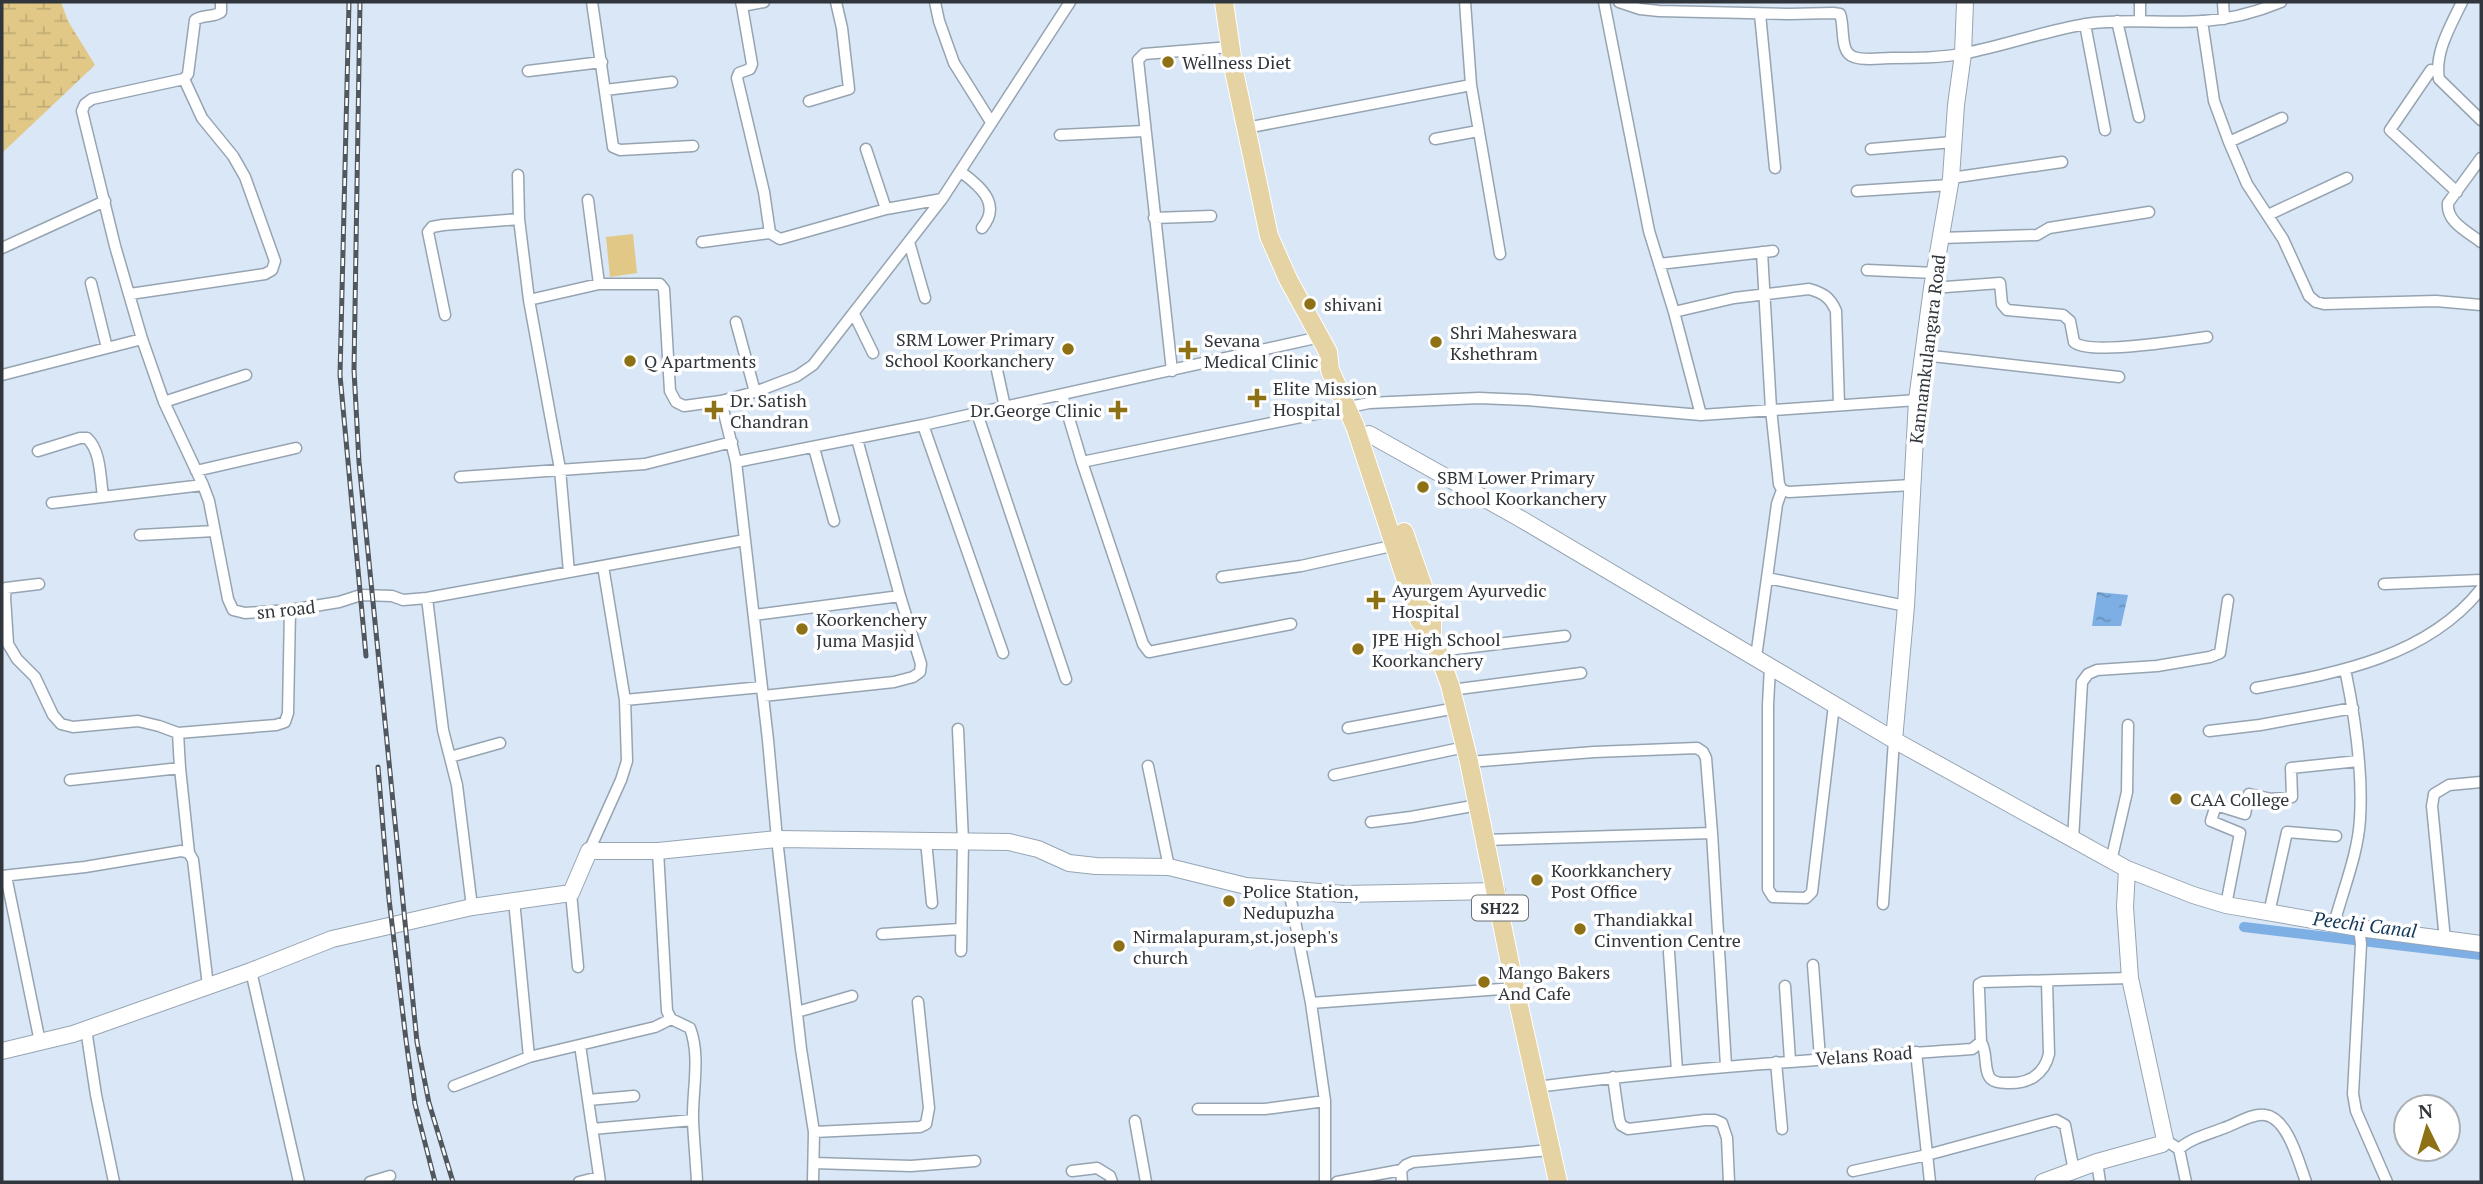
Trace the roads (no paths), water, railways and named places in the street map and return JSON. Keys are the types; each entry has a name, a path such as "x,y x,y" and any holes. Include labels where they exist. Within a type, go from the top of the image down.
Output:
{"main road":[{"path":"1224,2 1230,47 1269,236 1289,279 1358,405 1362,430 1432,612 1435,643"},
{"name":"SH22","path":"1362,430 1419,620 1435,643 1456,708 1559,1182"}],"street":[{"path":"140,535 215,531 203,485 164,402 142,339 82,111 85,104 92,99 184,79 188,74 195,20 217,15 221,2"},
{"path":"593,2 613,147 620,150 694,146"},
{"path":"764,2 741,4 752,65 750,69 739,72 737,78 764,192 770,233"},
{"path":"809,100 849,89 836,2"},
{"path":"935,2 954,64 991,122"},
{"path":"529,300 599,284 660,284 664,289 670,391 676,402 684,406 721,401 755,392 797,376 813,365 855,314 942,199 1070,2"},
{"path":"1465,2 1471,85 1500,254"},
{"path":"1604,2 1649,231 1701,415"},
{"path":"1619,2 1642,6 1706,7 1760,14 1833,7 1842,19 1845,49 1852,57 1907,58 1963,54 2085,24 2224,19 2281,2"},
{"name":"Kannamkulangara Road","path":"1894,740 1906,606 1917,400 1933,280 1951,181 1965,2"},
{"path":"2140,2 2140,20"},
{"path":"2222,2 2224,19"},
{"path":"2462,2 2438,60 2439,79 2481,120"},
{"path":"1760,14 1775,168"},
{"path":"2117,21 2139,117"},
{"path":"2202,21 2214,101 2229,142 2247,184 2283,239 2309,296 2316,302 2389,304 2436,301 2481,305"},
{"path":"2085,24 2105,130"},
{"path":"1172,371 1138,60 1144,54 1230,47"},
{"path":"528,71 602,62"},
{"path":"2431,70 2390,130 2457,192"},
{"path":"130,294 265,274 272,270 275,261 245,177 233,156 202,118 184,79"},
{"path":"605,90 672,82"},
{"path":"1246,128 1471,85"},
{"path":"2229,142 2281,118"},
{"path":"1060,135 1144,131"},
{"path":"1435,139 1478,131"},
{"path":"1871,149 1953,142"},
{"path":"866,149 886,209"},
{"path":"2481,158 2448,203 2447,211 2451,218 2481,242"},
{"path":"1857,191 1951,181 2062,162"},
{"path":"961,172 982,187 990,205 989,219 982,228"},
{"path":"518,175 519,219 529,300 560,470 569,572"},
{"path":"2268,215 2347,178"},
{"path":"702,242 770,233 780,239 886,209 942,199"},
{"path":"2,248 105,201"},
{"path":"588,201 599,284"},
{"path":"1941,238 2037,235 2049,228 2149,212"},
{"path":"1154,218 1211,216"},
{"path":"445,315 428,232 432,227 519,219"},
{"path":"909,242 925,298"},
{"path":"1659,264 1767,251 1771,410 1779,484 1782,490 1777,505 1756,657"},
{"path":"1867,270 1933,280 2000,284 2002,304 2007,310 2063,315 2070,321 2074,342 2084,348 2207,337"},
{"path":"91,283 107,348"},
{"path":"1674,312 1734,298 1809,289 1821,292 1832,299 1836,311 1839,405"},
{"path":"855,314 873,354"},
{"path":"736,322 755,392"},
{"path":"2,375 142,339"},
{"path":"736,462 814,448 1172,371 1324,345"},
{"path":"1923,355 2119,377"},
{"path":"995,361 1005,407"},
{"path":"164,402 246,375"},
{"path":"1062,395 1143,644 1149,652 1291,624"},
{"path":"1082,462 1358,405 1479,398 1701,415 1917,400"},
{"path":"721,401 736,462 763,691 797,1012 814,1132 813,1182"},
{"path":"978,413 1066,679"},
{"path":"923,425 1003,653"},
{"path":"1362,430 1521,519 1833,705 2127,869 2226,905 2334,924 2360,936 2481,944"},
{"path":"38,451 87,438 96,454 103,496"},
{"path":"625,700 894,682 913,677 920,672 921,664 857,439"},
{"path":"460,477 645,464 732,442"},
{"path":"196,471 296,448"},
{"path":"814,448 834,521"},
{"path":"52,503 203,485"},
{"path":"1782,490 1801,492 1912,485"},
{"name":"sn road","path":"215,531 228,599 233,610 245,613 290,610 361,595 392,596 403,600 427,598 745,541"},
{"path":"1222,577 1301,566 1396,545"},
{"path":"578,967 571,893 627,761 625,700 603,566"},
{"path":"1767,578 1906,606"},
{"path":"2384,584 2481,580"},
{"path":"39,584 3,590 8,644 17,659 34,677 53,715 61,724 73,727 138,721 178,733 285,722 288,713 290,610"},
{"path":"2256,688 2382,659 2424,639 2467,607 2481,589"},
{"path":"754,615 900,596"},
{"path":"427,598 443,730 457,785 472,907"},
{"path":"2073,840 2082,682 2088,674 2098,670 2157,666 2220,653 2228,600"},
{"path":"1435,643 1565,636"},
{"path":"1770,667 1768,889 1773,897 1806,898 1812,891 1833,705"},
{"path":"2334,924 2360,820 2353,708 2345,669"},
{"path":"1451,690 1581,673"},
{"path":"1348,728 1456,708"},
{"path":"2209,731 2260,725 2353,708"},
{"path":"2111,861 2127,792 2128,725"},
{"path":"958,729 963,841 961,951"},
{"path":"178,733 189,853 208,986"},
{"path":"1883,904 1894,740"},
{"path":"450,757 500,743"},
{"path":"1334,775 1467,754 1697,748 1703,752 1706,758 1713,833 1726,1066"},
{"path":"2226,905 2249,794 2271,799 2292,797 2291,768 2358,761"},
{"path":"1148,766 1169,867"},
{"path":"70,780 180,768"},
{"path":"2445,940 2432,806 2434,794 2449,785 2481,782"},
{"path":"1371,822 1478,805"},
{"path":"2241,831 2211,821 2216,805 2245,814"},
{"path":"2269,913 2287,832 2336,836"},
{"path":"1485,840 1713,833"},
{"path":"589,851 658,851 777,839 1009,842 1038,849 1069,863 1169,867 1245,886 1345,894 1497,891"},
{"path":"926,841 932,903"},
{"path":"40,1042 4,876 85,867 181,851 189,853"},
{"path":"658,851 665,994 671,1019"},
{"path":"2127,869 2125,907 2130,978 2172,1145 2186,1182"},
{"path":"1289,890 1311,1003 1325,1101 1325,1182"},
{"path":"2,1051 86,1029 251,971 332,939 472,907 571,893"},
{"path":"514,900 529,1057"},
{"path":"882,934 960,929"},
{"path":"2360,936 2353,1094 2356,1111 2387,1182"},
{"path":"1669,952 1677,1071"},
{"path":"1813,965 1820,1058"},
{"path":"251,971 299,1182"},
{"path":"2047,981 2047,1064 2038,1074 2023,1083 1997,1082 1991,1079 1981,1041 1979,985 1990,980 2130,978"},
{"path":"1785,986 1790,1060"},
{"path":"1311,1003 1515,988"},
{"path":"797,1012 852,996"},
{"path":"814,1132 920,1127 926,1124 929,1108 918,1002"},
{"path":"454,1086 529,1057 655,1027 671,1019"},
{"path":"671,1019 690,1028 694,1037 693,1120 697,1182"},
{"path":"86,1029 114,1182"},
{"name":"Velans Road","path":"1538,1087 1790,1060 1972,1048 1981,1041"},
{"path":"579,1182 600,1180 580,1045"},
{"path":"1916,1052 1930,1182"},
{"path":"1776,1062 1782,1129"},
{"path":"1613,1077 1619,1119 1621,1125 1628,1129 1705,1120 1722,1123 1727,1138 1729,1182"},
{"path":"588,1100 634,1096"},
{"path":"1199,1110 1265,1109 1325,1101"},
{"path":"2043,1182 2162,1144 2172,1145 2205,1136 2252,1117 2265,1115 2279,1121 2288,1134 2306,1182"},
{"path":"593,1129 693,1120"},
{"path":"1853,1171 1927,1155 2056,1120 2066,1125 2074,1171"},
{"path":"1135,1121 1146,1182"},
{"path":"1337,1182 1401,1176 1406,1164 1413,1162 1551,1150"},
{"path":"814,1163 911,1166 975,1161"},
{"path":"2097,1163 2101,1182"},
{"path":"1072,1171 1097,1168 1110,1176 1112,1182"},
{"path":"370,1182 390,1176"}],"water":[{"path":"2097,592 2128,595 2121,626 2092,626"}],"waterway":[{"name":"Peechi Canal","path":"2244,927 2481,955"}],"railway":[{"path":"349,2 340,375 366,656"},
{"path":"360,2 354,370 359,462 417,1042 429,1103 453,1182"},
{"path":"378,767 389,899 406,1040 415,1104 435,1182"}],"place":[{"name":"Wellness Diet","path":"1168,62"},
{"name":"shivani","path":"1310,304"},
{"name":"Shri Maheswara Kshethram","path":"1436,342"},
{"name":"SRM Lower Primary School Koorkanchery","path":"1068,349"},
{"name":"Sevana Medical Clinic","path":"1188,350"},
{"name":"Q Apartments","path":"630,361"},
{"name":"Elite Mission Hospital","path":"1257,398"},
{"name":"Dr. Satish Chandran","path":"714,410"},
{"name":"Dr.George Clinic","path":"1118,410"},
{"name":"SBM Lower Primary School Koorkanchery","path":"1423,487"},
{"name":"Ayurgem Ayurvedic Hospital","path":"1376,600"},
{"name":"Koorkenchery Juma Masjid","path":"802,629"},
{"name":"JPE High School Koorkanchery","path":"1358,649"},
{"name":"CAA College","path":"2176,799"},
{"name":"Koorkkanchery Post Office","path":"1537,880"},
{"name":"Police Station, Nedupuzha","path":"1229,901"},
{"name":"Thandiakkal Cinvention Centre","path":"1580,929"},
{"name":"Nirmalapuram,st.joseph's church","path":"1119,946"},
{"name":"Mango Bakers And Cafe","path":"1484,982"}]}
